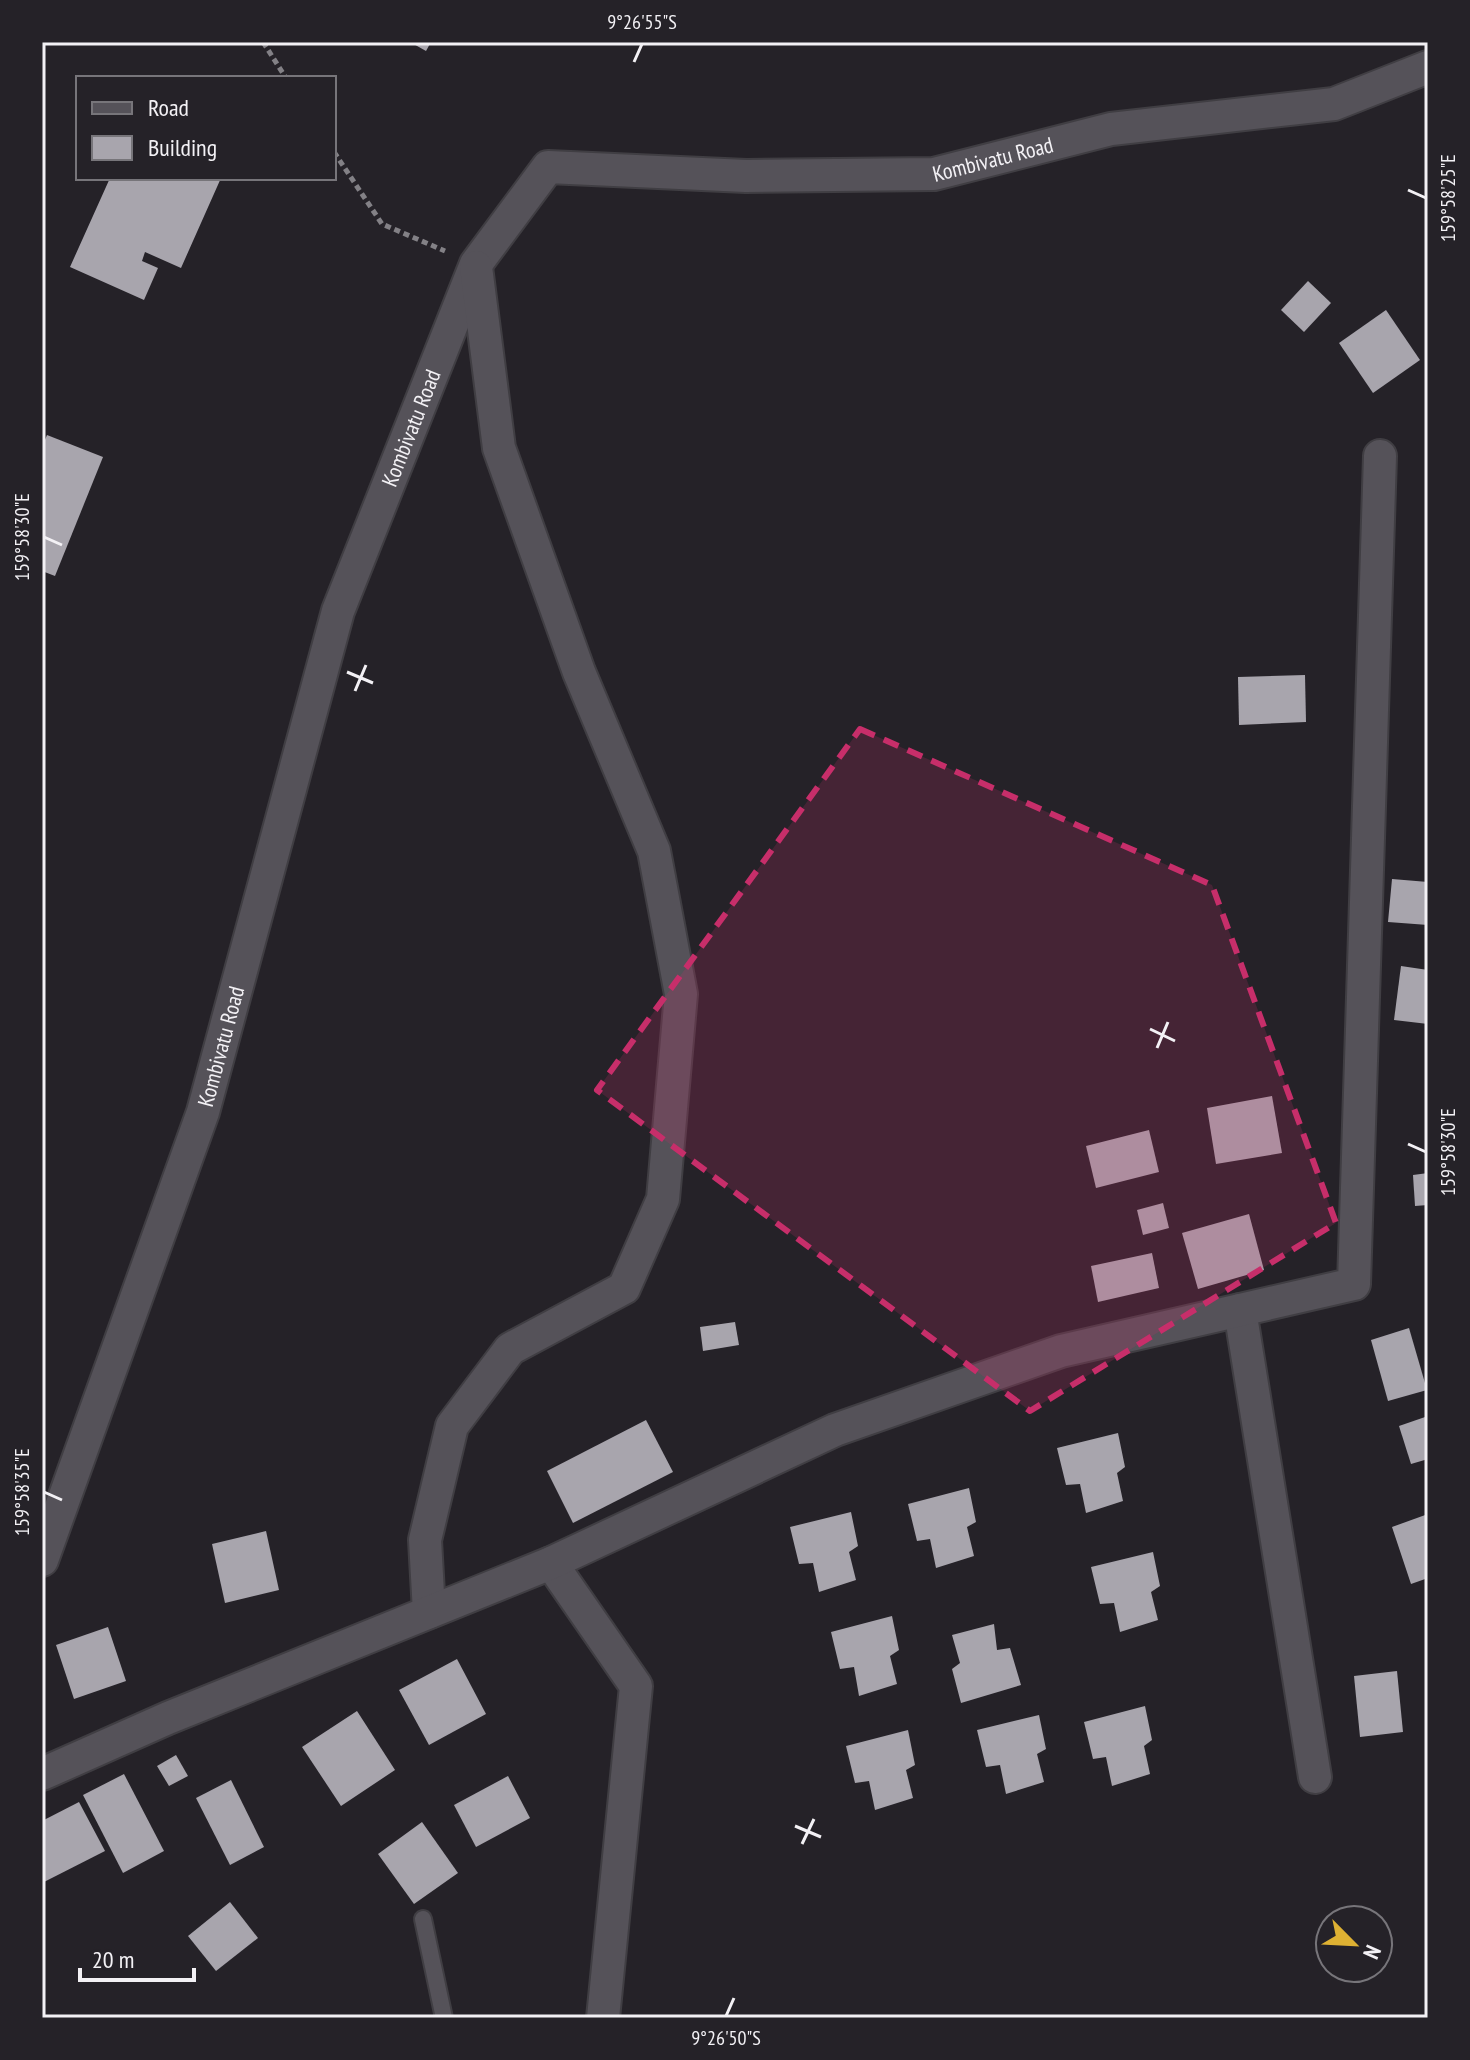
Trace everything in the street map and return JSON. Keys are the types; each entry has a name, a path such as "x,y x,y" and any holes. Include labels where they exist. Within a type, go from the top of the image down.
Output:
{"street":[{"name":"Kombivatu Road","path":"42,1560 203,1112 338,611 476,264 548,167 746,176 934,174 1111,129 1334,104 1428,67"},
{"path":"429,1612 425,1540 452,1426 510,1349 624,1288 663,1199 681,994 654,851 579,672 499,448 476,264"},
{"path":"42,1774 168,1718 551,1563 835,1430 1061,1351 1354,1284 1380,456"},
{"path":"1240,1310 1315,1777"},
{"path":"551,1563 636,1686 603,2018"}],"lane":[{"path":"423,1919 444,2018"}],"path":[{"path":"263,42 285,76"},
{"path":"336,155 382,224 476,264"}],"highlighted area":[{"path":"860,729 1212,885 1336,1223 1030,1411 597,1090"}],"building":[{"path":"410,42 431,42 426,51"},
{"path":"109,180 220,180 181,268 145,252 142,261 158,268 144,300 70,267"},
{"path":"1308,281 1331,303 1304,332 1281,310"},
{"path":"1386,310 1420,360 1373,393 1339,343"},
{"path":"47,435 103,457 55,576 42,571 42,447"},
{"path":"1305,675 1306,722 1239,725 1238,677"},
{"path":"1392,879 1428,882 1428,925 1388,922"},
{"path":"1401,966 1428,970 1428,1024 1394,1020"},
{"path":"1272,1096 1282,1153 1216,1164 1207,1108"},
{"path":"1149,1130 1159,1172 1096,1188 1086,1146"},
{"path":"1428,1173 1428,1205 1415,1206 1413,1175"},
{"path":"1163,1203 1169,1228 1143,1235 1137,1210"},
{"path":"1249,1214 1264,1270 1198,1289 1182,1233"},
{"path":"1152,1253 1159,1288 1098,1302 1091,1266"},
{"path":"735,1322 739,1345 703,1351 700,1327"},
{"path":"1409,1328 1427,1390 1388,1401 1371,1340"},
{"path":"1428,1416 1428,1459 1411,1464 1399,1426"},
{"path":"646,1420 673,1472 573,1523 547,1471"},
{"path":"1118,1433 1125,1467 1117,1473 1123,1501 1086,1513 1080,1484 1066,1485 1057,1448"},
{"path":"969,1488 976,1522 967,1527 974,1556 936,1568 930,1539 917,1541 908,1504"},
{"path":"851,1512 858,1546 849,1552 856,1580 819,1592 813,1563 799,1564 790,1527"},
{"path":"1428,1514 1428,1578 1411,1584 1392,1527"},
{"path":"266,1531 279,1590 225,1603 212,1544"},
{"path":"1153,1552 1160,1586 1151,1592 1158,1620 1120,1632 1114,1603 1100,1604 1091,1567"},
{"path":"892,1616 899,1650 890,1656 897,1684 859,1696 854,1667 840,1669 831,1632"},
{"path":"994,1624 997,1650 1010,1648 1021,1685 961,1703 952,1669 960,1663 952,1635"},
{"path":"108,1627 126,1681 74,1699 56,1645"},
{"path":"457,1659 486,1714 429,1745 399,1690"},
{"path":"1397,1671 1403,1732 1360,1737 1354,1676"},
{"path":"1145,1706 1152,1740 1144,1746 1150,1774 1112,1786 1106,1757 1093,1759 1084,1722"},
{"path":"357,1711 395,1770 341,1806 302,1747"},
{"path":"1039,1715 1046,1749 1037,1754 1044,1782 1006,1794 1000,1765 986,1767 977,1730"},
{"path":"908,1730 915,1765 906,1770 913,1798 875,1810 869,1781 855,1783 846,1746"},
{"path":"176,1755 188,1776 169,1786 157,1766"},
{"path":"124,1774 164,1851 123,1873 83,1795"},
{"path":"508,1776 530,1818 476,1847 454,1805"},
{"path":"231,1780 264,1847 230,1865 196,1798"},
{"path":"79,1802 105,1851 42,1883 42,1821"},
{"path":"422,1822 458,1873 414,1904 378,1854"},
{"path":"230,1902 258,1938 216,1971 188,1936"}]}
